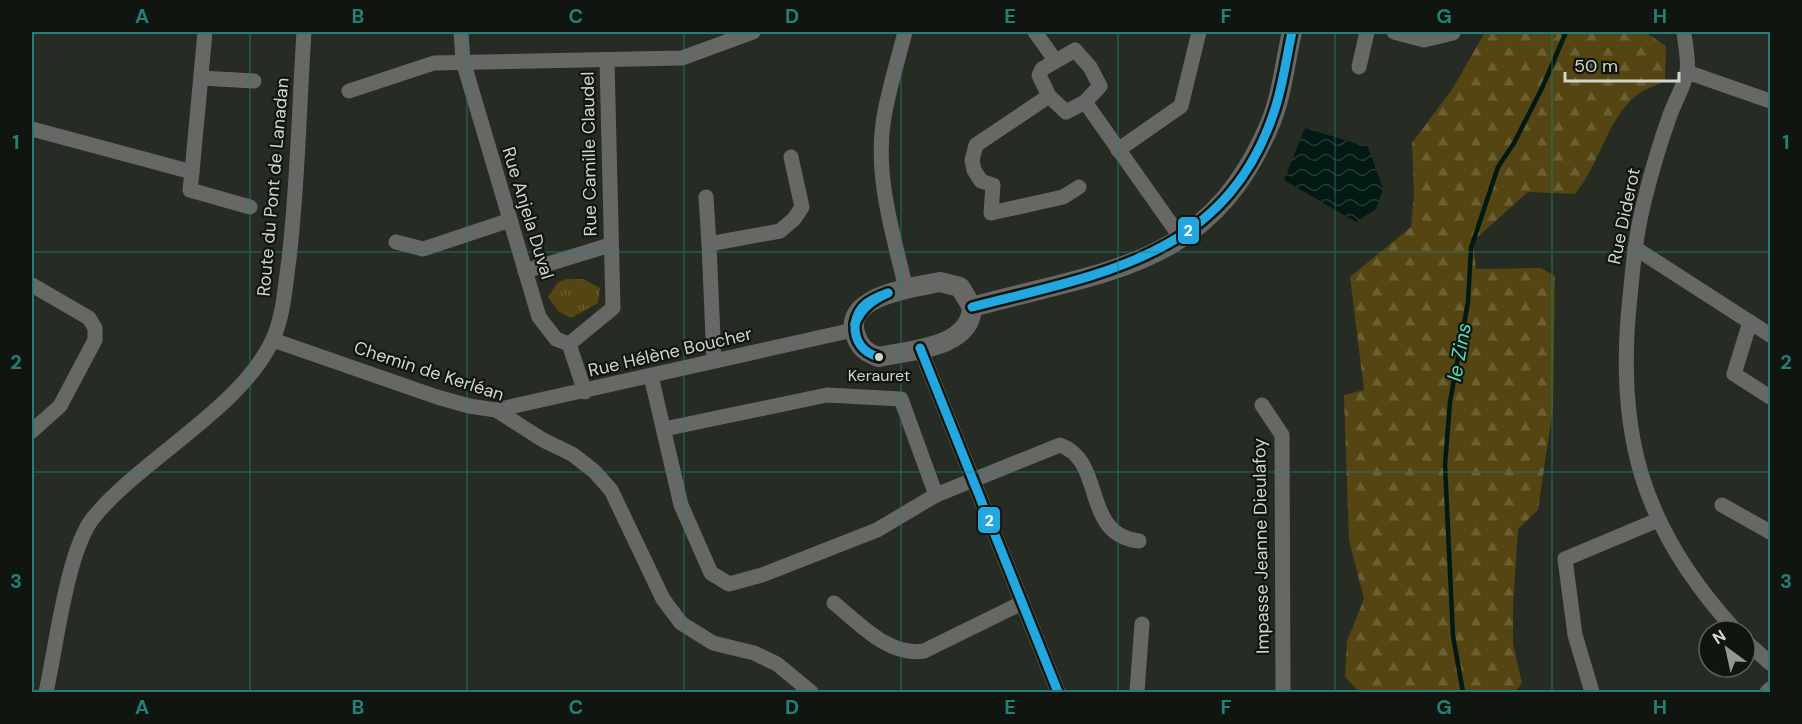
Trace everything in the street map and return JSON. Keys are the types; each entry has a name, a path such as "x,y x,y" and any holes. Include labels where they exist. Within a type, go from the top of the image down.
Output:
{"street":[{"path":"205,32 190,190 250,207"},
{"name":"Route du Pont de Lanadan","path":"46,693 75,551 93,519 251,373 273,340 282,313 292,233 304,32"},
{"name":"Rue Anjela Duval","path":"461,32 463,62 539,317 556,339 569,344"},
{"path":"349,91 434,63 682,58 753,32"},
{"path":"905,32 884,118 882,161 884,194 906,289"},
{"path":"1035,32 1055,60"},
{"path":"1119,150 1181,106 1199,32"},
{"path":"972,307 1126,266 1162,251 1203,223 1241,181 1271,123 1292,32"},
{"path":"1359,67 1367,32"},
{"path":"1394,32 1424,40 1453,33"},
{"name":"Rue Diderot","path":"1684,32 1687,72 1669,116 1644,201 1635,248 1625,345 1627,414 1637,462 1658,520 1687,572 1726,619"},
{"path":"1075,50 1090,67 1100,86 1085,102 1066,112 1049,96 1039,75 1041,69 1055,60 1075,50"},
{"name":"Rue Camille Claudel","path":"569,344 613,308 607,61"},
{"path":"1687,72 1770,101"},
{"path":"201,78 254,81"},
{"path":"1049,96 976,145 972,160 974,170 981,181 993,185 991,213 1063,197 1079,187"},
{"path":"1085,102 1181,238"},
{"path":"32,129 192,172"},
{"path":"710,244 780,231 794,219 802,207 791,157"},
{"path":"706,197 714,361"},
{"path":"396,242 423,249 510,220"},
{"name":"Rue Camille Claudel","path":"525,271 610,246"},
{"path":"1635,248 1770,335"},
{"path":"940,282 960,287 972,307 967,328 953,339 879,357 868,353 859,344 853,330 858,313 870,300 940,282"},
{"path":"32,285 89,318 95,328 95,340 60,406 32,431"},
{"path":"1750,322 1734,374 1770,397"},
{"name":"Rue Hélène Boucher","path":"496,410 585,392 853,330"},
{"name":"Chemin de Kerléan","path":"273,340 437,397 469,406 496,410 543,440 572,454 611,490 663,599 681,623 713,643 754,653 777,664 811,693"},
{"path":"569,344 585,392"},
{"path":"920,348 1058,693"},
{"path":"651,376 681,505 711,573 729,584 762,575 877,531 936,495 1060,445 1071,449 1081,459 1107,528 1128,540 1139,541"},
{"path":"664,429 827,395 901,399 936,495"},
{"name":"Impasse Jeanne Dieulafoy","path":"1262,405 1282,435 1283,693"},
{"path":"1722,505 1770,532"},
{"path":"1592,693 1575,633 1565,559 1658,520"},
{"path":"834,603 894,649 909,654 924,651 1022,603"},
{"path":"1137,693 1142,624"},
{"path":"1757,652 1770,663"},
{"path":"1767,693 1770,688"}],"green space":[{"path":"1485,32 1648,32 1666,46 1665,81 1639,94 1623,110 1575,194 1528,192 1473,241 1476,269 1541,268 1555,276 1553,410 1538,510 1518,529 1513,644 1522,683 1515,692 1359,692 1345,677 1347,641 1364,599 1349,540 1344,395 1364,390 1350,277 1411,227 1414,194 1412,143 1453,88"},
{"path":"567,279 583,279 600,288 598,303 571,318 558,311 548,297 558,282"}],"water":[{"path":"1305,128 1368,147 1383,189 1376,209 1356,222 1284,180"}],"waterway":[{"name":"le Zins","path":"1463,692 1453,636 1445,465 1450,402 1468,302 1471,248 1498,167 1514,143 1543,86 1566,32"}],"transit line":[{"name":"2","path":"972,307 1111,269 1153,252 1191,229 1225,199 1252,161 1274,112 1292,32"},
{"name":"2","path":"855,324 862,307 888,293"},
{"name":"2","path":"855,324 868,305 888,293"},
{"name":"2","path":"855,324 858,341 868,353 879,357"},
{"name":"2","path":"920,348 1058,692"}],"place":[{"name":"Kerauret","path":"879,357"}]}
